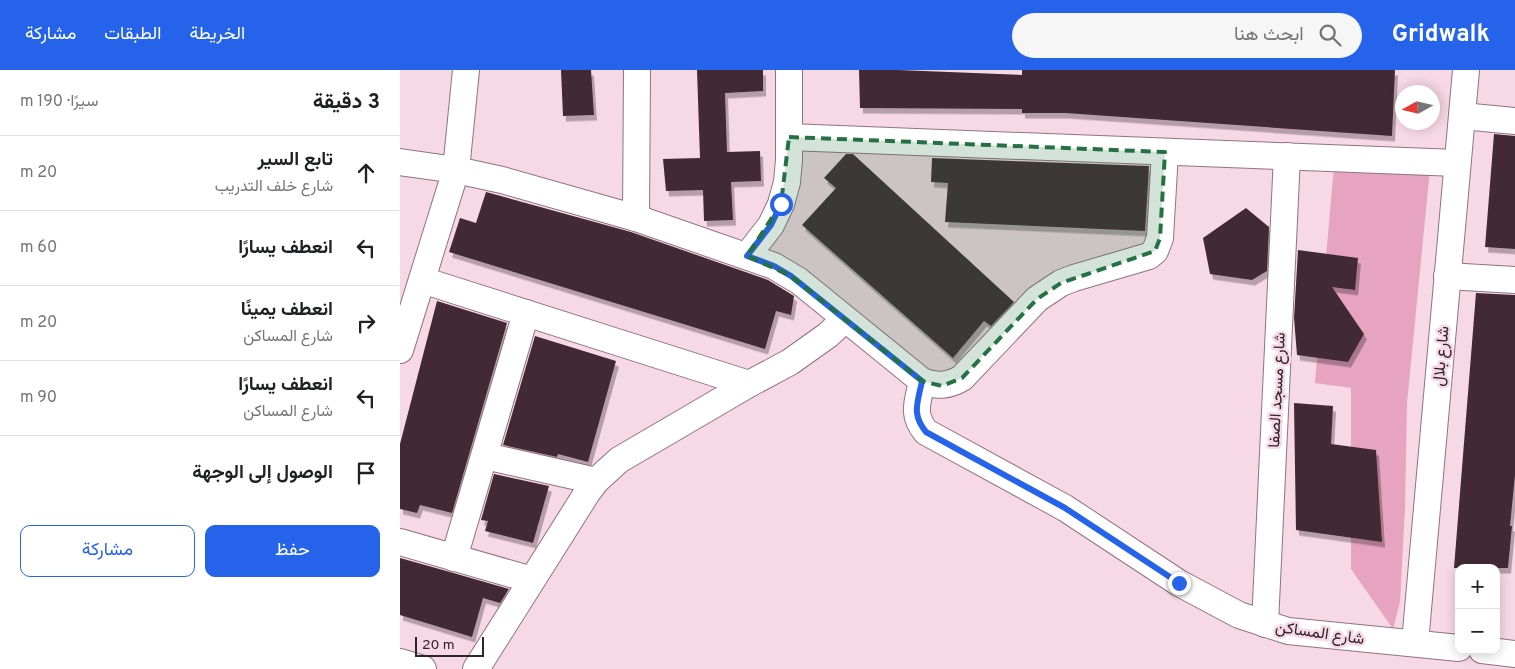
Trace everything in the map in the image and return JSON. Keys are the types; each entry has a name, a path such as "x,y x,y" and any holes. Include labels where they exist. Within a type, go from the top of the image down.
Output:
{"street":[{"path":"400,350 456,170 466,70"},
{"path":"636,218 637,70"},
{"path":"747,256 771,225 781,204 787,182 790,160 789,70"},
{"name":"شارع بلال","path":"1415,643 1466,70"},
{"path":"1462,116 1515,121"},
{"path":"789,137 1457,163"},
{"path":"400,162 456,170 502,180 636,218 774,266 791,276 922,381 942,386 962,378 1037,299 1060,284 1142,258 1155,251 1160,238 1165,152"},
{"name":"شارع مسجد الصفا","path":"1265,624 1287,156"},
{"path":"1447,276 1515,280"},
{"path":"422,280 749,384"},
{"path":"454,558 526,314"},
{"path":"476,669 596,481 618,460 790,362 845,319"},
{"name":"شارع المساكن","path":"922,381 916,412 918,421 926,432 1065,508 1179,583 1239,615 1288,631 1455,648"},
{"path":"484,456 596,481"},
{"path":"400,542 532,580"},
{"path":"1500,648 1514,647"},
{"path":"400,662 423,669"}],"highlighted area":[{"path":"789,137 1165,152 1160,238 1155,251 1061,283 1037,299 962,378 942,386 922,381 791,276 747,256 781,204"}],"shaded area":[{"path":"1334,166 1430,169 1407,403 1405,508 1400,602 1393,629 1351,569 1351,388 1315,383"}],"building":[{"path":"561,70 591,70 594,115 563,116"},
{"path":"697,70 763,70 763,91 725,93 727,152 760,151 761,181 731,182 733,220 704,221 703,190 666,191 663,159 700,158"},
{"path":"859,70 1022,75 1022,70 1395,70 1392,136 1065,113 1022,113 1022,109 860,108"},
{"path":"1494,134 1515,136 1515,249 1485,247"},
{"path":"846,154 853,154 1014,302 991,326 984,321 953,358 802,225 836,188 824,178"},
{"path":"932,158 1149,166 1145,231 945,222 948,183 931,182"},
{"path":"486,192 631,232 768,280 794,296 791,315 776,311 765,349 449,252 460,218 476,223"},
{"path":"1246,208 1269,227 1267,271 1252,280 1210,274 1203,238"},
{"path":"1298,250 1358,258 1355,290 1332,287 1364,334 1348,362 1297,355 1294,318"},
{"path":"1476,293 1515,295 1515,475 1508,568 1500,568 1500,564 1455,564 1454,568"},
{"path":"437,301 507,323 452,513 420,505 417,513 400,509 400,444"},
{"path":"535,336 616,361 588,462 558,454 557,457 503,445"},
{"path":"1294,403 1333,406 1331,444 1376,450 1382,542 1296,530"},
{"path":"494,474 549,486 533,543 485,531 488,521 481,520"},
{"path":"400,558 509,589 500,603 483,598 472,637 400,615"}],"route":[{"path":"781,204 771,225 747,256 783,270 799,281 922,381 916,412 918,421 926,432 1065,508 1179,583"}]}
